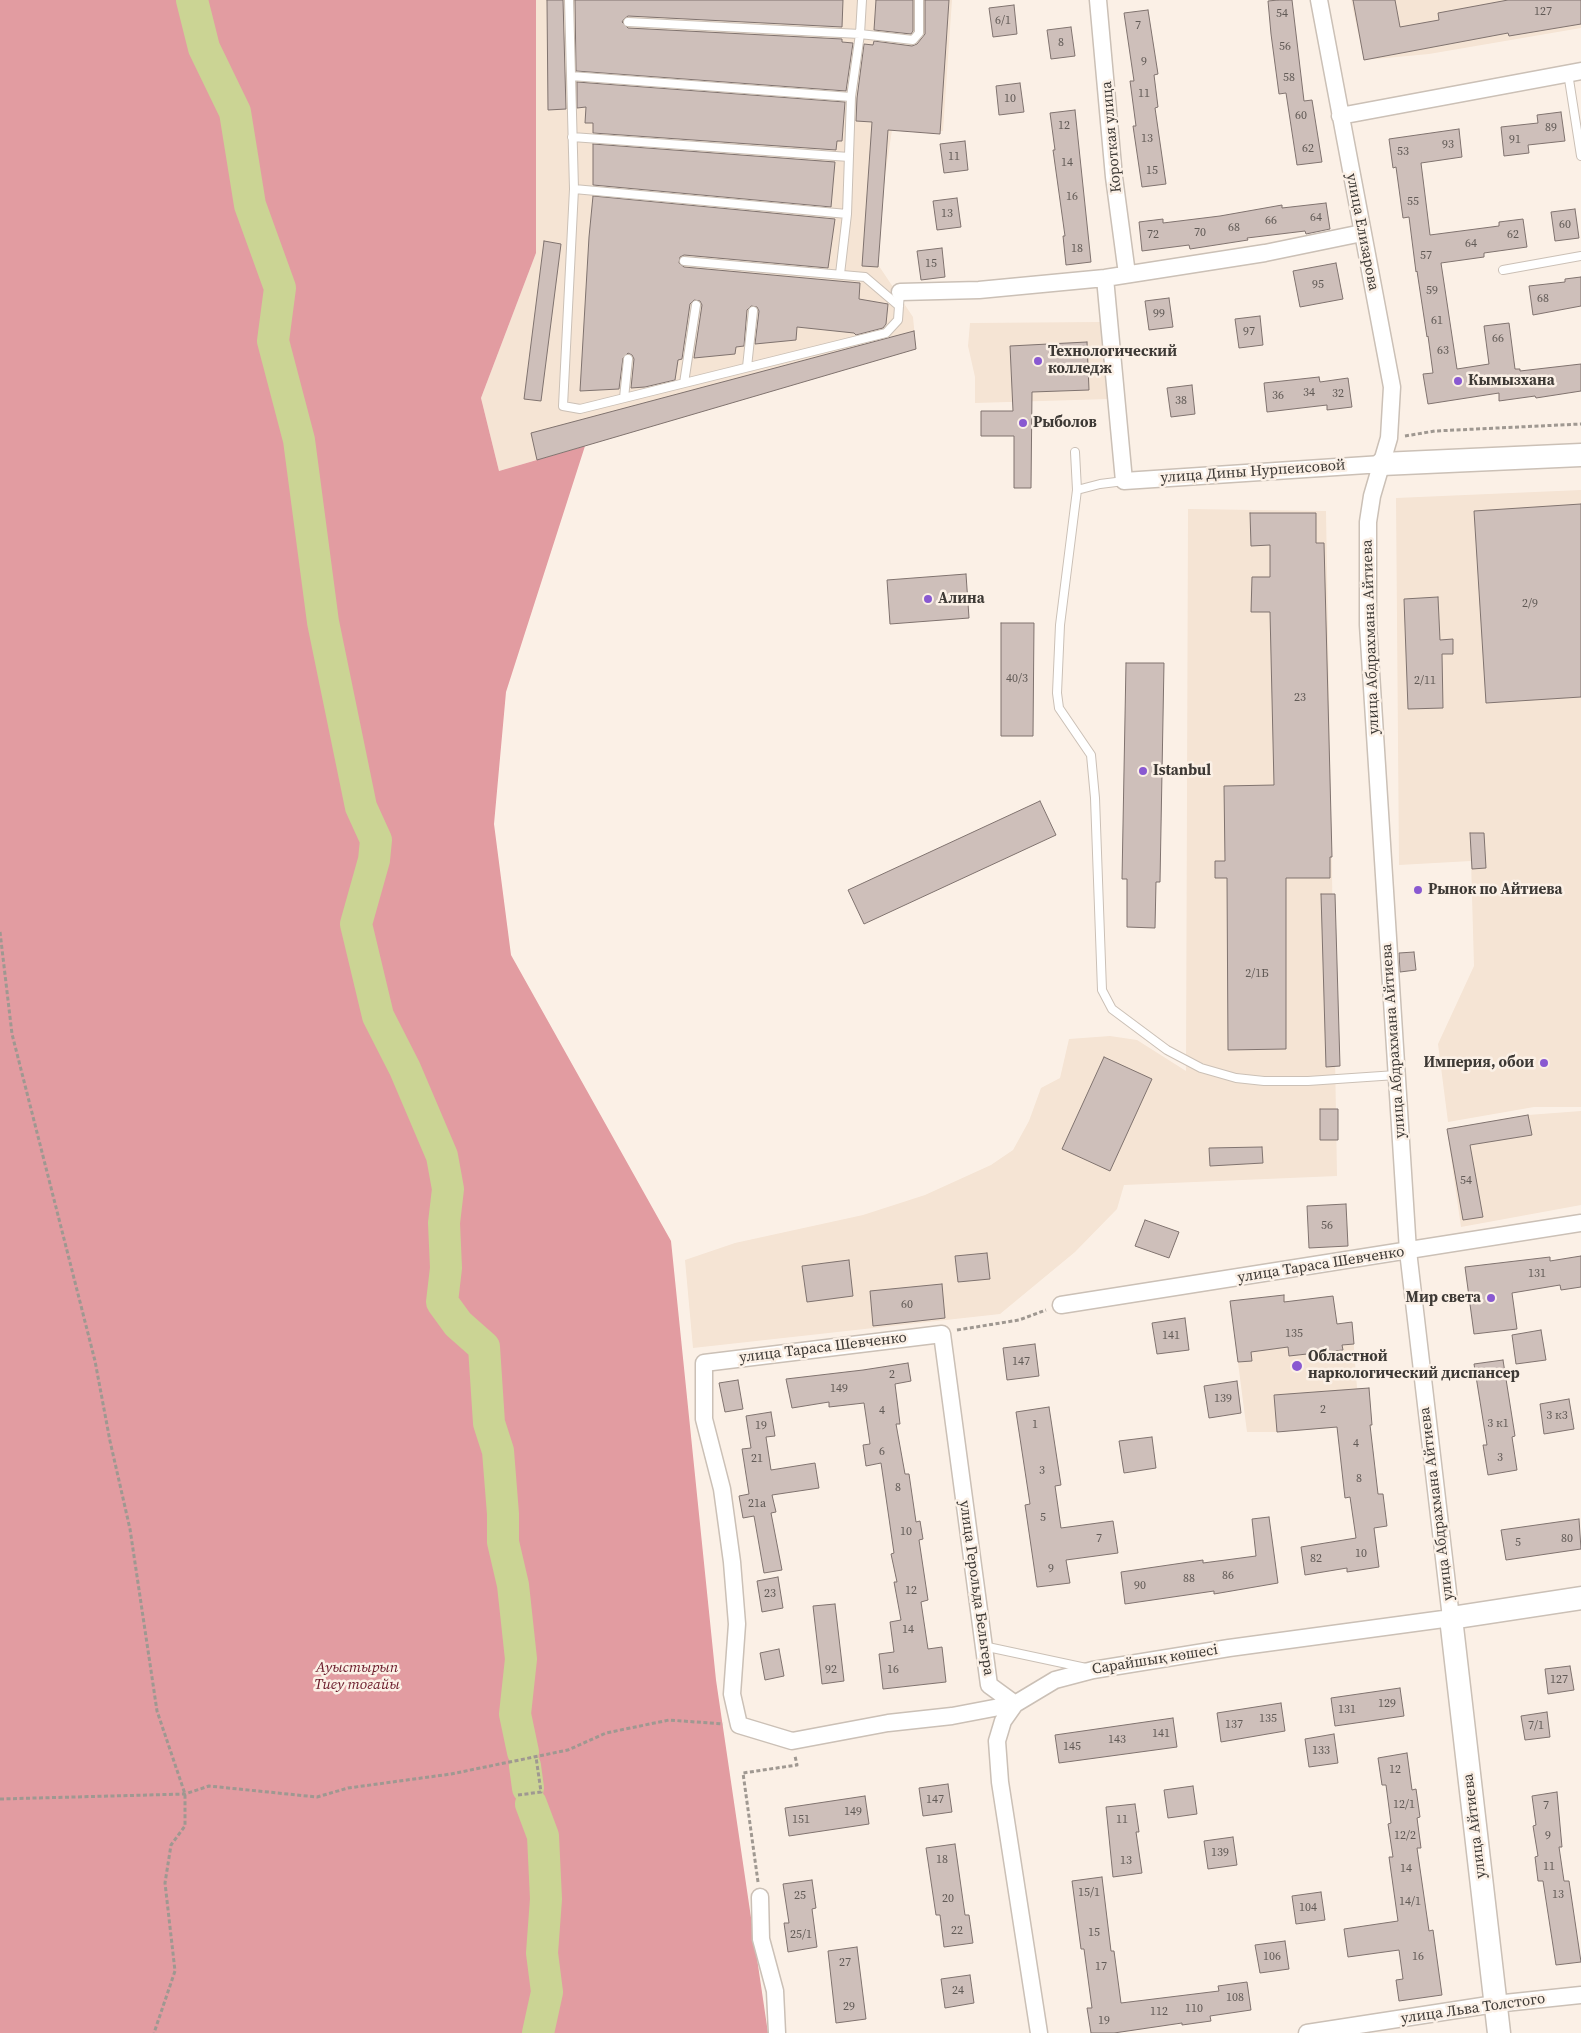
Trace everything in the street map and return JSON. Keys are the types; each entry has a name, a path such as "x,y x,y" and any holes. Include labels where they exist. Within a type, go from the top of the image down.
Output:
{"street":[{"name":"Короткая улица","path":"1098,0 1114,177 1127,274"},
{"name":"улица Елизарова","path":"1318,0 1392,386 1389,438 1382,464"},
{"path":"1340,116 1574,72"},
{"path":"900,299 1105,278 1264,253 1362,233"},
{"path":"1105,278 1124,481"},
{"path":"1382,464 1581,455"},
{"name":"улица Дины Нурпеисовой","path":"1124,481 1382,464"},
{"name":"улица Абдрахмана Айтиева","path":"1382,464 1372,496 1368,522 1368,605 1396,1075 1408,1250 1451,1618"},
{"name":"улица Тараса Шевченко","path":"1061,1305 1581,1223"},
{"name":"улица Тараса Шевченко","path":"739,1724 732,1694 737,1624 732,1562 722,1489 704,1419 704,1363 942,1334"},
{"name":"улица Герольда Бельгера","path":"942,1334 989,1685 1015,1704"},
{"name":"Сарайшық көшесі","path":"739,1724 792,1741 888,1723 952,1716 1015,1704 1055,1680 1093,1670 1229,1648 1451,1618 1581,1598"},
{"name":"улица Айтиева","path":"1451,1618 1499,2033"},
{"path":"1015,1704 1003,1721 997,1741 1000,1782 1039,2033"},
{"path":"760,1897 761,1939 775,1991 777,2033"},
{"name":"улица Льва Толстого","path":"1307,2033 1495,2004 1581,1996"}],"lane":[{"path":"569,0 574,189 563,406 580,409 886,333 898,320 900,299 865,277 684,261"},
{"path":"840,274 847,214 851,97 860,34 862,0"},
{"path":"628,22 860,34 913,40 919,33 919,0"},
{"path":"1574,72 1581,156"},
{"path":"572,76 851,97"},
{"path":"572,137 848,158"},
{"path":"574,189 847,214"},
{"path":"1503,270 1581,256"},
{"path":"684,383 696,305"},
{"path":"746,367 753,311"},
{"path":"624,398 628,359"},
{"path":"1075,452 1077,490 1060,625 1057,693 1059,708 1091,755 1102,990 1112,1009 1167,1050 1202,1068 1236,1078 1308,1081 1396,1075"},
{"path":"1077,490 1100,484 1124,481"},
{"path":"983,1646 1093,1670"}],"path":[{"path":"1389,438 1435,431 1581,424"},
{"path":"0,932 12,1034 95,1361 110,1441 130,1529 157,1711 185,1794 185,1826 171,1845 165,1883 175,1971 154,2033"},
{"path":"942,1334 1019,1320 1061,1305"},
{"path":"0,1799 185,1794 209,1786 317,1797 348,1788 451,1774 536,1757 568,1750 606,1733 669,1720 739,1724"},
{"path":"760,1897 743,1773 797,1765 792,1741"},
{"path":"518,1796 541,1792 536,1757"}],"shaded area":[{"path":"536,0 952,0 943,131 892,130 873,257 913,317 916,349 499,471 481,398 536,253"},
{"path":"1351,0 1581,0 1581,28 1429,54 1364,60"},
{"name":"Технологический колледж","path":"1101,322 1109,399 975,403 975,377 968,346 970,323"},
{"path":"1581,490 1581,1107 1534,1107 1448,1122 1438,1044 1474,966 1471,861 1399,865 1396,498"},
{"path":"1188,509 1326,511 1337,1176 1124,1185 1117,1209 1075,1252 1000,1314 693,1348 685,1260 735,1243 863,1215 925,1195 991,1165 1013,1150 1029,1121 1041,1088 1060,1078 1069,1039 1110,1036 1137,1040 1186,1071"},
{"path":"1581,1111 1581,1205 1461,1227 1447,1129 1528,1115"},
{"name":"Областной наркологический диспансер","path":"1284,1295 1285,1302 1333,1296 1337,1324 1352,1322 1357,1388 1369,1388 1372,1425 1277,1432 1247,1432 1230,1301"}],"green space":[{"name":"Ауыстырып Тиеу тоғайы","path":"0,0 536,0 536,253 481,398 499,471 585,446 506,692 494,824 511,955 671,1241 716,1680 768,2033 0,2033"}],"building":[{"path":"547,0 563,0 566,109 548,110"},
{"path":"575,0 843,0 842,27 628,16 622,22 628,28 842,39 842,42 853,43 846,91 576,71"},
{"path":"876,0 913,0 913,31 911,34 874,30"},
{"path":"925,0 949,0 940,134 888,130 878,267 862,266 872,122 856,121 864,44 873,45 874,41 912,46 917,44 925,34"},
{"path":"1292,0 1304,101 1312,100 1322,162 1297,165 1286,93 1279,94 1271,34 1268,1"},
{"path":"1353,0 1395,0 1400,27 1439,20 1438,13 1508,0 1581,0 1581,24 1509,36 1508,33 1364,60"},
{"path":"1014,5 1017,34 993,37 989,8"},
{"path":"1148,10 1158,74 1154,75 1158,107 1155,108 1166,184 1142,187 1133,126 1136,126 1130,81 1134,81 1124,13"},
{"path":"1071,27 1075,56 1051,59 1047,30"},
{"path":"577,82 845,102 842,141 837,141 836,150 593,133 593,123 585,123 586,107 577,108"},
{"path":"1020,83 1024,112 999,115 996,86"},
{"path":"1075,110 1091,262 1066,265 1063,236 1065,236 1053,150 1055,150 1050,113"},
{"path":"1561,112 1565,141 1528,145 1529,153 1504,156 1501,127 1538,123 1537,115"},
{"path":"1459,129 1462,157 1421,163 1430,235 1499,226 1499,222 1523,219 1527,247 1484,253 1484,257 1441,263 1457,369 1489,364 1484,326 1509,323 1515,369 1520,369 1520,371 1581,364 1581,391 1536,398 1535,396 1499,401 1499,393 1428,404 1423,374 1433,373 1428,336 1416,272 1409,217 1403,218 1396,167 1393,168 1389,139"},
{"path":"965,141 968,170 944,173 940,144"},
{"path":"593,144 835,162 831,207 593,185"},
{"path":"593,196 835,219 828,268 684,255 680,257 679,263 684,267 860,283 859,299 888,304 886,324 883,328 856,335 854,333 797,327 796,340 755,344 759,311 757,307 751,306 747,310 744,346 736,347 735,354 694,358 702,305 700,301 694,300 690,304 682,359 678,360 675,380 645,387 631,388 634,359 628,353 623,358 619,389 580,391"},
{"path":"957,198 961,227 937,230 933,201"},
{"path":"1326,203 1330,229 1306,234 1305,231 1247,238 1248,240 1190,249 1189,245 1142,251 1139,222 1163,219 1163,223 1220,216 1282,205 1282,208"},
{"path":"1575,209 1579,238 1555,241 1551,212"},
{"path":"544,241 561,244 541,401 524,399"},
{"path":"942,248 945,277 921,280 917,251"},
{"path":"1336,263 1343,299 1300,307 1293,271"},
{"path":"1581,277 1581,306 1533,315 1529,286 1565,282 1565,279"},
{"path":"1169,298 1173,327 1149,330 1145,301"},
{"path":"1260,316 1263,345 1239,348 1235,319"},
{"path":"914,331 916,349 537,460 531,433"},
{"path":"1087,342 1089,390 1032,392 1031,488 1014,488 1014,436 981,436 981,411 1013,411 1010,346"},
{"path":"1319,377 1320,382 1348,378 1352,407 1327,410 1327,405 1267,412 1264,383"},
{"path":"1192,385 1195,414 1171,417 1167,388"},
{"path":"1581,504 1581,697 1486,703 1474,511"},
{"path":"1250,513 1316,513 1316,543 1324,543 1332,857 1330,857 1330,878 1286,878 1286,1049 1228,1050 1227,878 1215,878 1215,861 1225,861 1224,786 1274,785 1270,612 1251,612 1252,577 1270,577 1270,545 1251,546"},
{"name":"Алина","path":"966,574 969,618 890,624 887,580"},
{"path":"1438,597 1440,640 1453,639 1453,654 1442,654 1443,708 1408,709 1404,599"},
{"path":"1001,623 1034,623 1033,736 1001,736"},
{"name":"Istanbul","path":"1126,663 1164,663 1160,882 1156,882 1155,928 1127,927 1127,879 1122,879"},
{"path":"1040,801 1056,835 864,924 848,890"},
{"path":"1470,833 1484,833 1486,868 1472,869"},
{"path":"1321,894 1335,894 1340,1066 1326,1067"},
{"path":"1414,952 1416,970 1400,972 1399,953"},
{"path":"1104,1057 1152,1079 1110,1171 1062,1149"},
{"path":"1320,1109 1338,1109 1338,1140 1320,1140"},
{"path":"1528,1115 1532,1135 1470,1145 1483,1217 1463,1220 1447,1129"},
{"path":"1262,1147 1263,1163 1210,1166 1209,1148"},
{"path":"1346,1204 1348,1246 1309,1248 1307,1206"},
{"path":"1145,1220 1179,1232 1169,1258 1135,1246"},
{"path":"987,1253 990,1279 958,1282 955,1256"},
{"path":"1581,1256 1581,1287 1561,1290 1560,1285 1512,1293 1517,1329 1474,1334 1465,1267 1550,1257 1550,1261"},
{"path":"849,1260 853,1296 807,1302 802,1266"},
{"path":"942,1284 945,1318 873,1326 870,1291"},
{"path":"1284,1295 1284,1302 1333,1296 1337,1324 1352,1322 1354,1344 1342,1345 1343,1350 1289,1356 1288,1347 1251,1352 1252,1361 1238,1362 1230,1301"},
{"path":"1185,1318 1189,1350 1157,1354 1152,1323"},
{"path":"1541,1330 1546,1360 1516,1364 1512,1335"},
{"path":"1035,1344 1039,1376 1007,1380 1003,1348"},
{"path":"1503,1360 1515,1436 1512,1437 1517,1470 1488,1475 1483,1445 1487,1445 1474,1364"},
{"path":"908,1363 911,1381 895,1384 900,1424 896,1424 905,1474 909,1474 916,1522 920,1521 923,1539 919,1540 928,1600 921,1602 928,1649 942,1647 946,1682 883,1689 879,1654 894,1652 890,1622 901,1620 894,1582 897,1582 891,1554 894,1553 881,1463 866,1466 863,1445 870,1444 864,1403 829,1407 829,1402 792,1408 786,1379"},
{"path":"738,1380 743,1409 725,1412 719,1383"},
{"path":"1237,1381 1241,1413 1209,1418 1204,1386"},
{"path":"1369,1388 1372,1425 1370,1425 1378,1494 1383,1494 1387,1526 1374,1528 1379,1567 1347,1572 1347,1568 1305,1575 1301,1547 1356,1538 1350,1497 1345,1498 1337,1427 1277,1432 1274,1395"},
{"path":"1569,1399 1574,1429 1544,1434 1540,1404"},
{"path":"1049,1407 1061,1485 1055,1486 1061,1528 1113,1521 1118,1553 1066,1560 1070,1583 1037,1587 1025,1505 1030,1504 1016,1412"},
{"path":"771,1412 775,1436 766,1437 771,1470 815,1463 819,1488 772,1495 776,1512 771,1513 782,1570 764,1573 754,1516 743,1518 739,1496 749,1494 742,1449 751,1448 746,1416"},
{"path":"1152,1437 1156,1468 1124,1473 1119,1441"},
{"path":"1269,1517 1278,1583 1214,1594 1214,1591 1125,1604 1121,1572 1203,1560 1203,1563 1256,1556 1252,1519"},
{"path":"1579,1519 1581,1549 1506,1560 1501,1530"},
{"path":"778,1577 783,1608 762,1612 757,1581"},
{"path":"835,1604 844,1681 822,1684 813,1606"},
{"path":"779,1649 784,1676 765,1680 760,1653"},
{"path":"1570,1666 1574,1690 1548,1694 1545,1669"},
{"path":"1400,1688 1404,1716 1335,1726 1331,1698"},
{"path":"1281,1703 1285,1731 1221,1742 1217,1713"},
{"path":"1547,1712 1550,1737 1525,1740 1521,1716"},
{"path":"1173,1718 1177,1747 1059,1763 1055,1735"},
{"path":"1334,1734 1338,1763 1309,1767 1305,1739"},
{"path":"1407,1753 1412,1790 1416,1789 1420,1817 1417,1818 1421,1848 1417,1848 1429,1931 1433,1930 1442,1995 1399,2001 1396,1980 1403,1979 1399,1950 1348,1957 1344,1929 1398,1921 1389,1857 1393,1857 1388,1824 1391,1823 1386,1785 1382,1785 1378,1758"},
{"path":"948,1784 952,1812 923,1816 919,1788"},
{"path":"1193,1786 1197,1814 1168,1818 1164,1790"},
{"path":"1557,1792 1562,1847 1559,1847 1564,1881 1569,1881 1581,1962 1556,1965 1543,1881 1538,1881 1535,1857 1538,1856 1533,1826 1536,1825 1532,1796"},
{"path":"865,1796 869,1824 789,1836 785,1808"},
{"path":"1135,1804 1139,1832 1136,1832 1142,1873 1113,1877 1106,1807"},
{"path":"1233,1837 1237,1865 1208,1869 1204,1841"},
{"path":"955,1844 965,1915 969,1915 973,1943 944,1947 940,1915 936,1915 926,1848"},
{"path":"1102,1877 1111,1951 1114,1951 1121,2003 1219,1991 1218,1986 1247,1982 1251,2010 1210,2016 1211,2021 1182,2025 1182,2023 1114,2033 1091,2033 1087,2008 1092,2008 1084,1949 1081,1949 1072,1881"},
{"path":"812,1880 816,1908 812,1909 817,1947 788,1952 784,1923 789,1923 783,1884"},
{"path":"1321,1892 1325,1920 1296,1924 1292,1896"},
{"path":"1285,1941 1289,1969 1260,1973 1255,1945"},
{"path":"857,1947 866,2019 836,2023 828,1951"},
{"path":"970,1975 974,2003 945,2008 941,1979"}],"waterway":[{"path":"192,0 204,48 235,112 250,205 280,288 273,341 299,440 323,622 361,807 376,840 374,860 356,924 378,1016 405,1069 442,1156 448,1189 444,1223 446,1268 442,1302 458,1324 484,1347 489,1423 498,1451 503,1514 503,1542 513,1585 521,1659 515,1714 523,1752"},
{"path":"525,1766 528,1788"},
{"path":"531,1804 543,1836 546,1899 542,1953 547,1992 538,2033"}],"place":[{"name":"Технологический колледж","path":"1038,361"},
{"name":"Кымызхана","path":"1458,381"},
{"name":"Рыболов","path":"1023,423"},
{"name":"Алина","path":"928,599"},
{"name":"Istanbul","path":"1143,771"},
{"name":"Рынок по Айтиева","path":"1418,890"},
{"name":"Империя, обои","path":"1544,1063"},
{"name":"Мир света","path":"1491,1298"},
{"name":"Областной наркологический диспансер","path":"1297,1366"}]}
